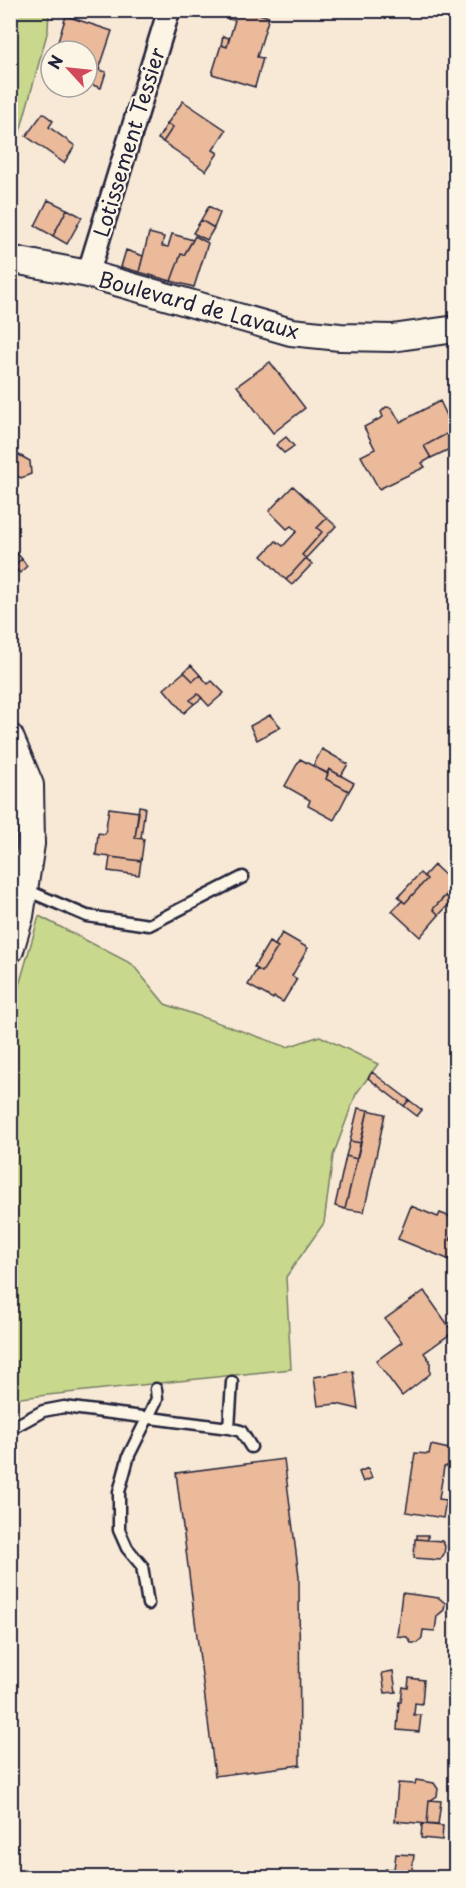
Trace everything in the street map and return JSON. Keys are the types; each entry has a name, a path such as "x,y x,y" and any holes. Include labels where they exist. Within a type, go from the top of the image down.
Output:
{"street":[{"name":"Lotissement Tessier","path":"88,274 169,10"},
{"name":"Boulevard de Lavaux","path":"12,258 88,274 291,332 340,337 392,338 456,329"},
{"path":"10,737 30,785 31,844 20,916 10,950"}],"lane":[{"path":"24,889 87,916 149,925 243,876"},
{"path":"229,1428 232,1382"},
{"path":"148,1604 142,1566 127,1548 119,1530 119,1491 129,1455 157,1399 156,1389"},
{"path":"10,1429 43,1411 63,1407 149,1416 229,1428 241,1431 251,1447"}],"green space":[{"path":"12,11 49,11 48,30 46,39 39,39 39,63 18,139"},
{"path":"11,765 17,806 11,866"},
{"path":"39,916 132,964 165,1004 287,1047 320,1036 378,1064 356,1094 333,1156 324,1223 286,1277 291,1369 11,1399 11,1013"}],"building":[{"path":"230,10 246,10 269,17 257,57 263,58 255,87 212,74 221,45 227,47 235,20 228,19"},
{"path":"66,16 112,31 99,70 99,39 59,39"},
{"path":"223,36 229,38 227,47 221,45"},
{"path":"99,70 106,72 101,88 99,87"},
{"path":"183,101 226,130 213,150 218,153 206,171 163,142 173,127 167,124"},
{"path":"43,113 53,121 49,127 75,146 64,163 26,136"},
{"path":"167,124 173,127 163,142 158,139"},
{"path":"48,200 67,209 53,236 35,226"},
{"path":"209,206 220,213 214,228 201,220"},
{"path":"67,209 82,217 67,244 53,236"},
{"path":"201,220 214,228 207,240 193,233"},
{"path":"149,233 164,237 162,246 168,247 172,234 193,240 184,255 181,254 171,281 139,272"},
{"path":"195,236 208,243 194,287 171,281 181,254 184,255"},
{"path":"126,250 143,256 139,272 121,267"},
{"path":"270,362 305,408 273,433 237,386"},
{"path":"440,401 454,430 424,446 431,458 422,463 425,467 379,489 361,456 375,449 364,427 383,417 381,412 386,407 392,408 400,422"},
{"path":"454,430 456,446 431,458 424,446"},
{"path":"286,437 294,446 284,453 276,445"},
{"path":"10,450 30,461 31,474 21,478 10,472"},
{"path":"293,486 327,518 317,528 322,532 302,555 306,558 286,580 262,556 276,541 283,546 297,531 291,526 287,529 269,511"},
{"path":"327,518 336,526 306,558 302,555 322,532 317,528"},
{"path":"10,546 22,559 13,566 18,571 10,577"},
{"path":"306,558 312,564 292,585 286,580"},
{"path":"22,559 27,566 20,573 13,566"},
{"path":"191,665 200,675 193,681 184,672"},
{"path":"184,672 193,681 200,675 208,684 212,681 224,693 209,706 198,694 190,700 194,704 184,713 164,689"},
{"path":"198,694 202,698 194,704 190,700"},
{"path":"270,715 281,727 257,740 250,726"},
{"path":"322,749 348,764 341,776 329,769 327,773 313,766"},
{"path":"300,759 328,774 326,779 349,791 334,820 308,806 310,800 285,786"},
{"path":"329,769 354,783 349,791 326,779"},
{"path":"139,806 145,807 141,838 135,838"},
{"path":"109,808 139,812 135,838 144,839 141,861 96,855 98,833 105,834"},
{"path":"110,857 141,861 139,875 108,871"},
{"path":"434,865 456,885 433,909 439,915 420,937 392,911 402,901 405,903 427,879 424,876"},
{"path":"420,873 427,879 405,903 398,897"},
{"path":"445,896 452,901 439,915 433,909"},
{"path":"282,933 308,948 292,976 297,979 283,1002 248,985 257,969 262,972 278,947 275,945"},
{"path":"269,942 278,947 262,972 254,967"},
{"path":"372,1072 409,1100 404,1106 368,1078"},
{"path":"409,1100 422,1110 417,1116 404,1106"},
{"path":"358,1108 368,1110 361,1143 350,1141"},
{"path":"368,1110 385,1114 364,1212 345,1209"},
{"path":"350,1141 361,1143 357,1159 346,1156"},
{"path":"346,1156 357,1159 345,1209 335,1206"},
{"path":"411,1206 438,1217 440,1213 456,1219 450,1240 456,1243 456,1247 450,1260 398,1239"},
{"path":"456,1225 456,1243 450,1240"},
{"path":"456,1247 456,1262 450,1260"},
{"path":"424,1291 453,1332 424,1353 430,1361 430,1374 402,1396 376,1361 402,1342 385,1319"},
{"path":"353,1371 358,1409 337,1404 318,1406 314,1377"},
{"path":"431,1445 449,1449 454,1457 452,1464 444,1467 439,1499 446,1500 443,1518 406,1512 415,1453 429,1454"},
{"path":"284,1459 299,1576 300,1765 215,1776 176,1473"},
{"path":"368,1468 372,1478 363,1482 359,1472"},
{"path":"417,1535 428,1535 428,1540 417,1539"},
{"path":"415,1539 442,1541 445,1546 440,1560 414,1558"},
{"path":"402,1593 439,1598 445,1603 444,1610 437,1616 435,1631 423,1630 422,1638 417,1643 411,1643 407,1637 397,1636"},
{"path":"393,1671 396,1692 385,1693 382,1673"},
{"path":"409,1678 424,1680 422,1704 415,1703 414,1715 421,1715 419,1732 397,1730 399,1702 401,1702 403,1687 408,1688"},
{"path":"416,1780 434,1783 438,1789 437,1796 429,1800 427,1824 395,1821 398,1783 415,1784"},
{"path":"429,1800 441,1801 438,1825 427,1824"},
{"path":"422,1824 443,1826 442,1840 421,1838"},
{"path":"396,1854 414,1855 411,1878 388,1878 386,1869 394,1869"}]}
